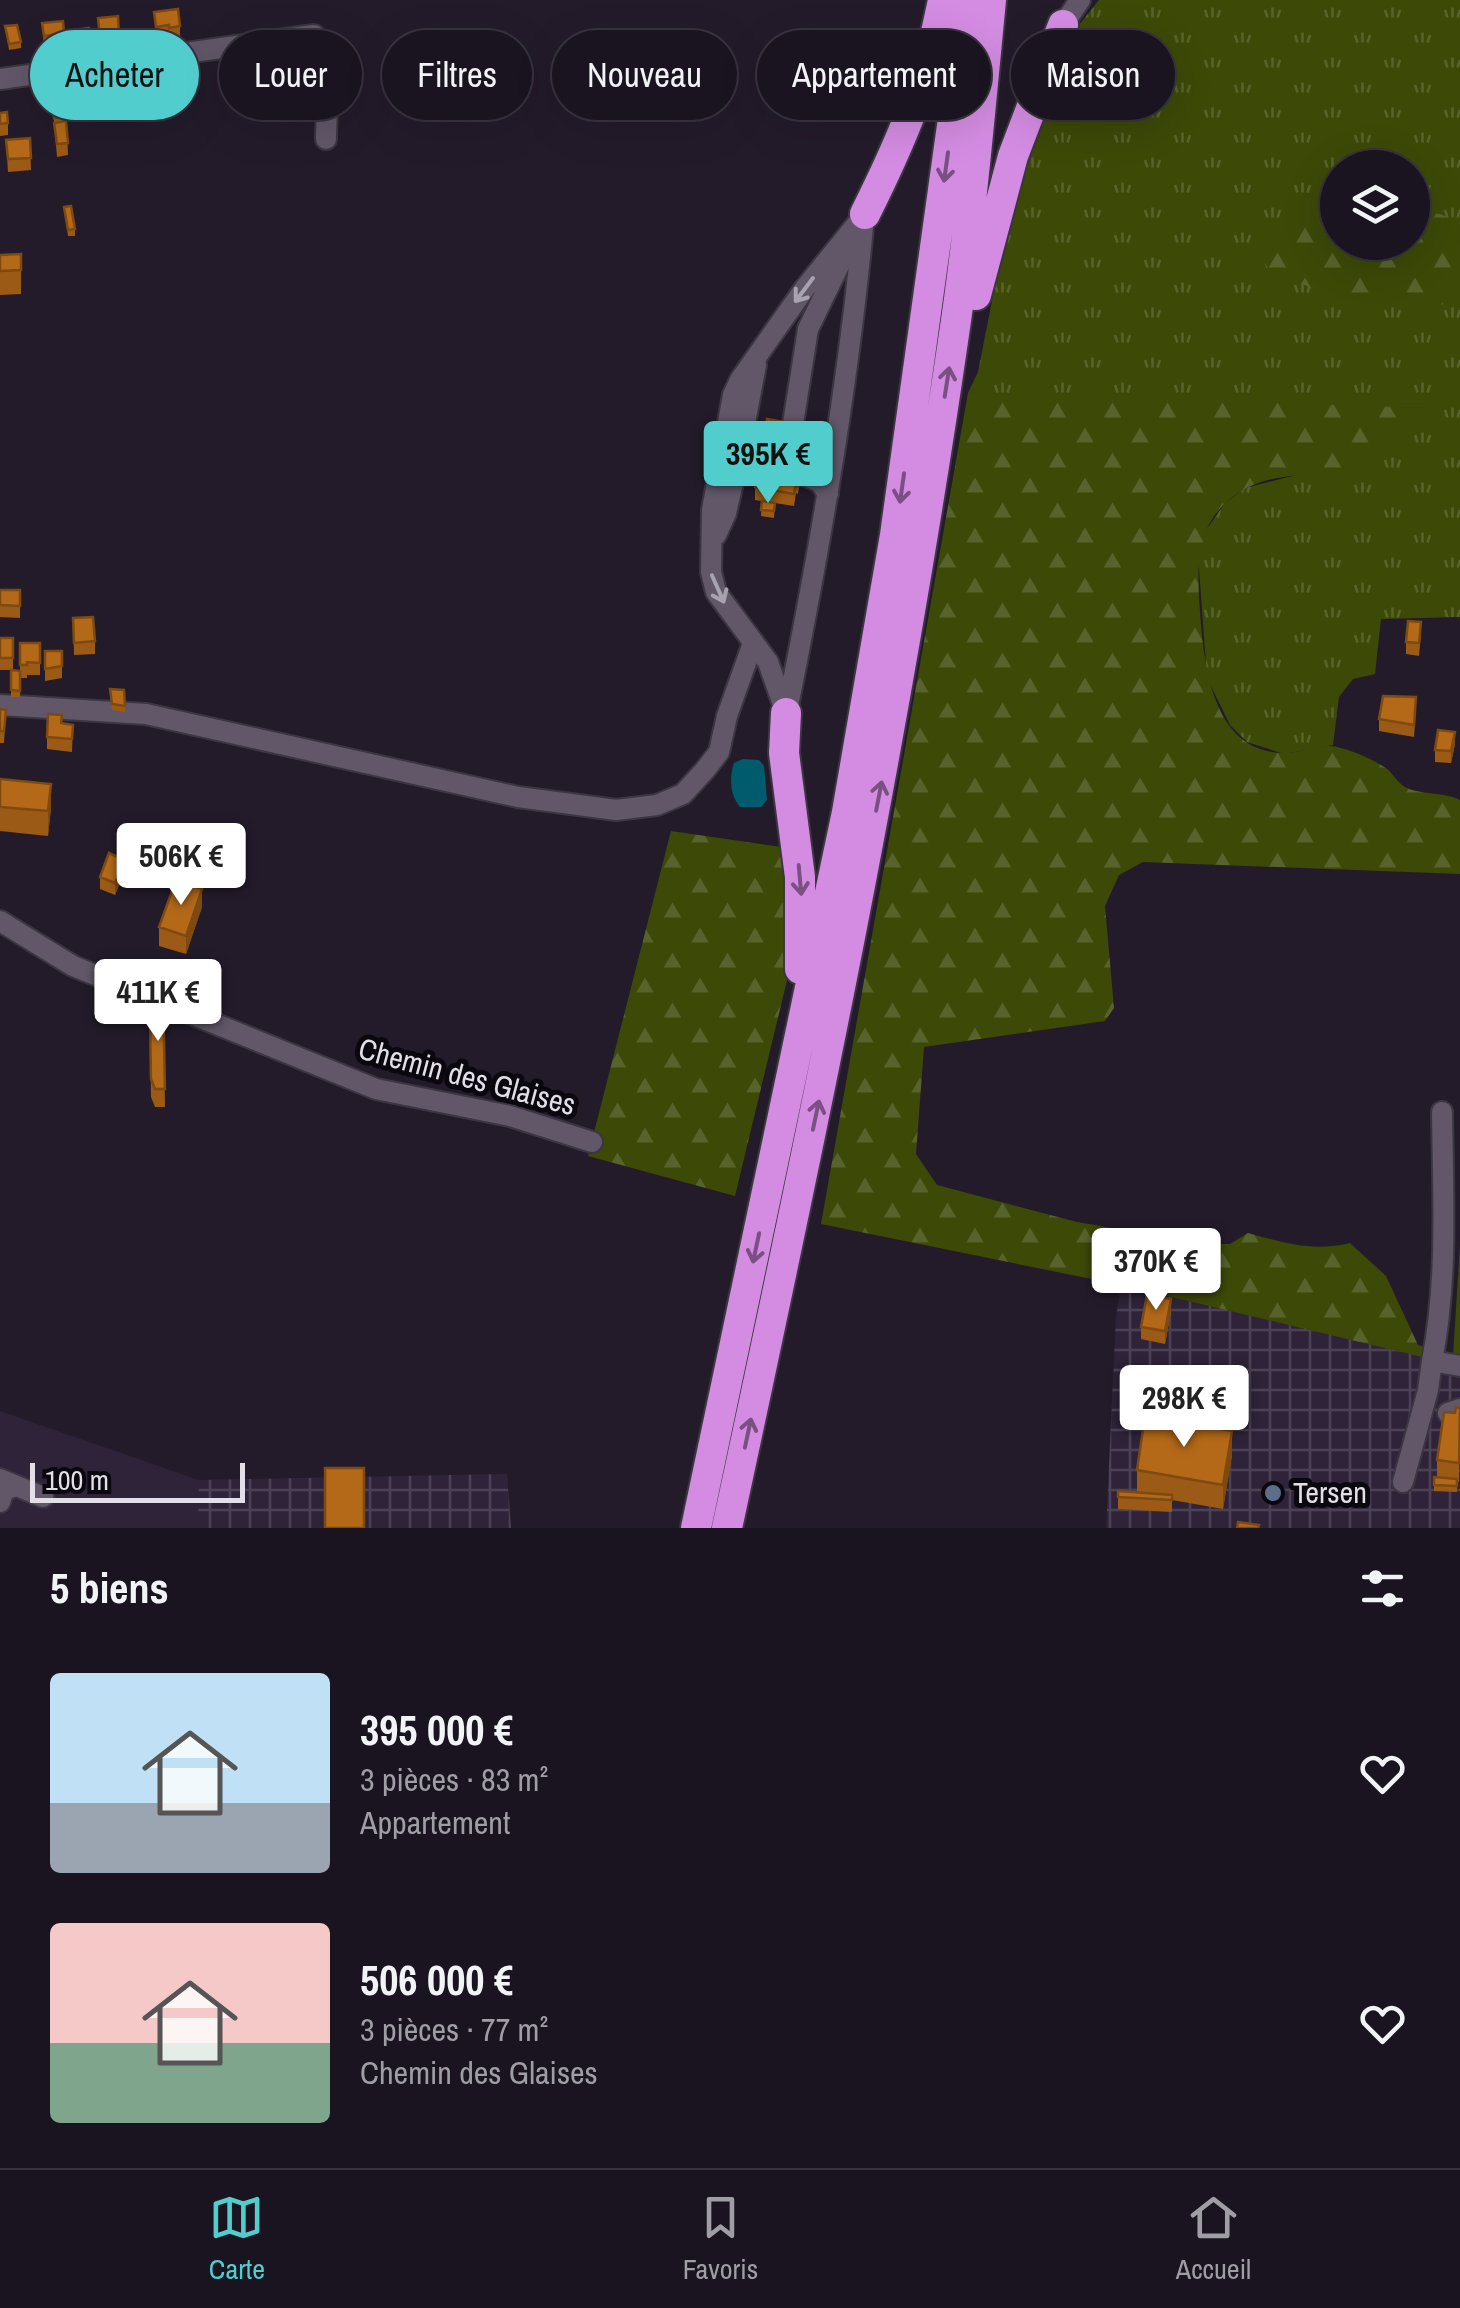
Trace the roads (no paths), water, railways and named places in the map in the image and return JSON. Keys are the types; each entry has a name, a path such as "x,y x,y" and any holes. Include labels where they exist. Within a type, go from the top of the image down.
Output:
{"highway":[{"path":"864,214 920,92 932,57 943,0"},
{"path":"696,1528 847,812 895,535 954,111 963,0"},
{"path":"727,1528 822,1090 888,747 954,339 990,0"},
{"path":"954,339 970,327 982,265 1011,162 1071,8"},
{"path":"786,713 784,754 800,876 800,971 813,982"}],"street":[{"path":"0,79 314,35 322,42 325,59 326,139"},
{"path":"786,713 768,662 716,592 709,550 712,510 732,394 762,348 864,214"},
{"path":"792,430 808,329 864,214"},
{"path":"786,713 828,494 854,322 864,214"},
{"path":"709,550 726,513 762,348"},
{"path":"734,482 760,467"},
{"path":"801,474 820,482 828,494"},
{"path":"0,705 146,714 518,797 616,810 657,805 683,794 719,752 726,716 752,643"},
{"name":"Chemin des Glaises","path":"0,921 73,966 376,1089 510,1116 592,1142"},
{"path":"1403,1482 1428,1390 1438,1329 1444,1226 1442,1112"},
{"path":"1432,1361 1460,1366"},
{"path":"5,1489 44,1497"}],"water":[{"path":"759,760 764,766 767,800 761,807 740,807 734,797 732,769 734,763"}],"place":[{"name":"Tersen","path":"1273,1493"}]}
